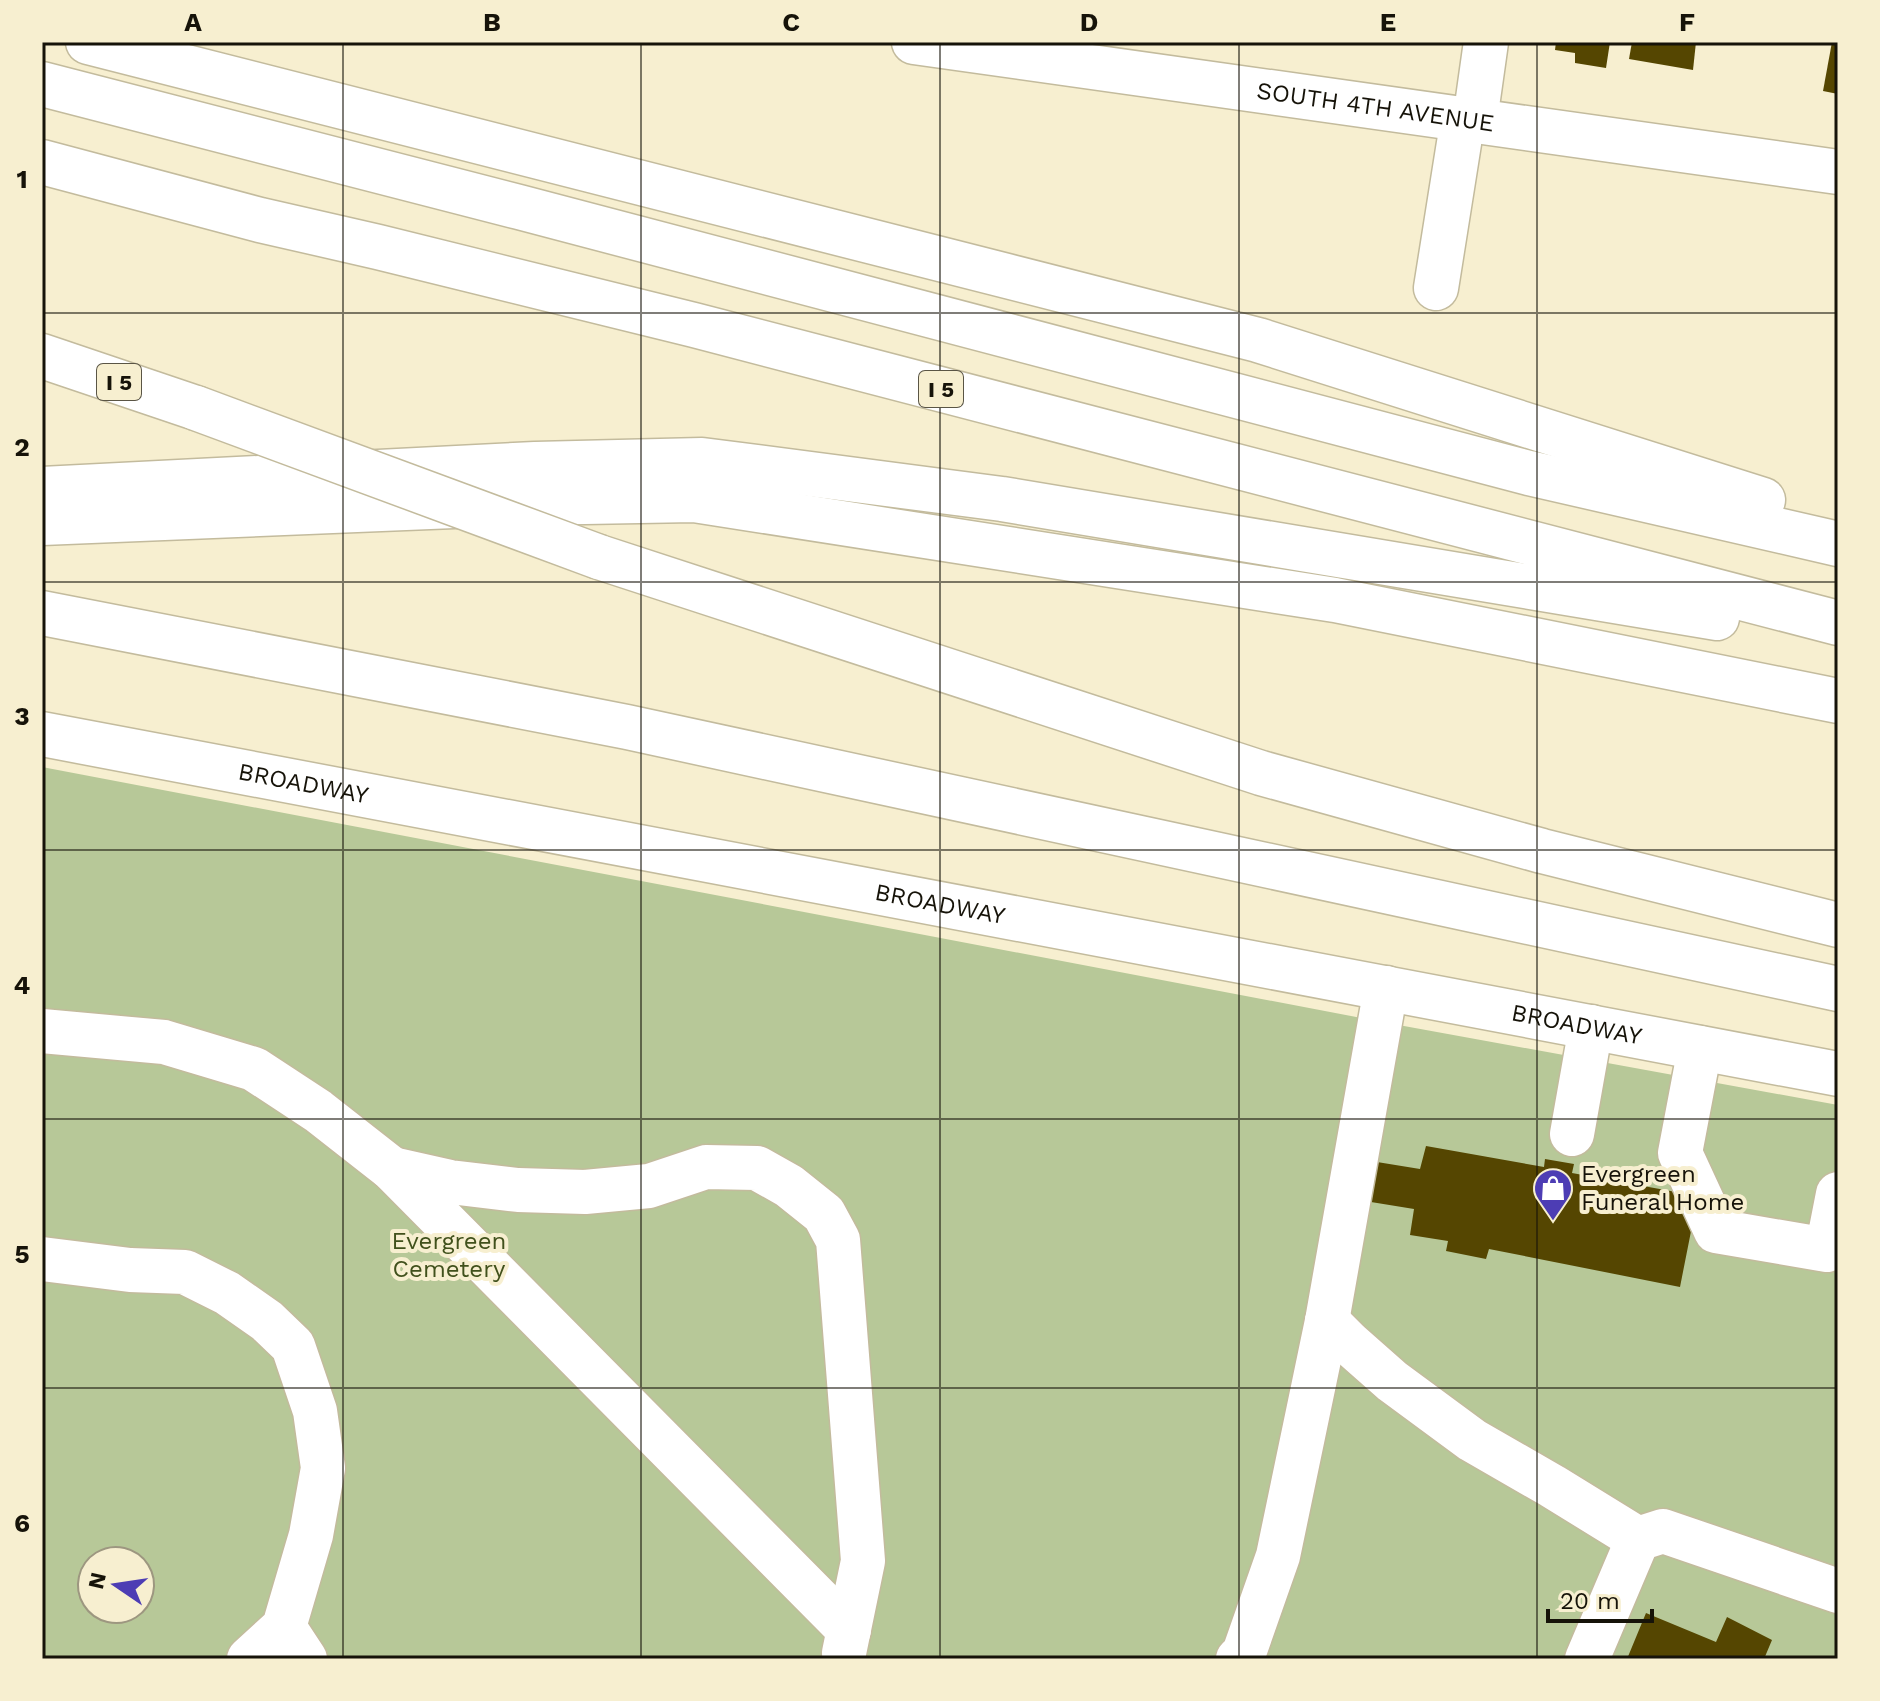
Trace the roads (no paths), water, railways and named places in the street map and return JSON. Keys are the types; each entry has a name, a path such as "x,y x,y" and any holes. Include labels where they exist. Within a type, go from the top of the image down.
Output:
{"main road":[{"path":"88,42 1258,340 1838,524"},
{"name":"SOUTH 4TH AVENUE","path":"914,42 1838,172"},
{"path":"1436,288 1486,42"},
{"path":"42,84 1529,473 1838,544"},
{"name":"I 5","path":"42,162 260,220 694,325 1838,623"},
{"name":"I 5","path":"42,356 196,408 599,557 1261,773 1542,851 1838,925"},
{"path":"42,489 535,464 702,460 1002,499 1838,638"},
{"path":"42,523 530,503 694,500 1335,600 1838,701"},
{"path":"42,613 627,727 1838,989"},
{"name":"BROADWAY","path":"42,734 1838,1074"},
{"path":"1238,1659 1244,1653 1278,1556 1327,1321 1386,988"},
{"path":"1572,1134 1591,1027"},
{"path":"44,1043 164,1042 254,1069 318,1111 392,1169 846,1644"},
{"path":"1700,1048 1680,1153 1716,1231 1827,1250 1838,1194"},
{"path":"392,1169 450,1182 518,1190 585,1192 649,1186 706,1167 757,1168 789,1186 824,1214 838,1240 863,1561 846,1644"},
{"path":"42,1259 130,1270 185,1272 227,1293 267,1321 293,1346 315,1411 323,1468 294,1643 249,1659"},
{"path":"1327,1321 1392,1381 1472,1440 1638,1539"},
{"path":"1587,1659 1638,1539 1663,1531 1838,1591"}],"place":[{"name":"Evergreen Funeral Home","path":"1553,1222"}],"park label":[{"name":"Evergreen Cemetery","path":"449,1255"}]}
